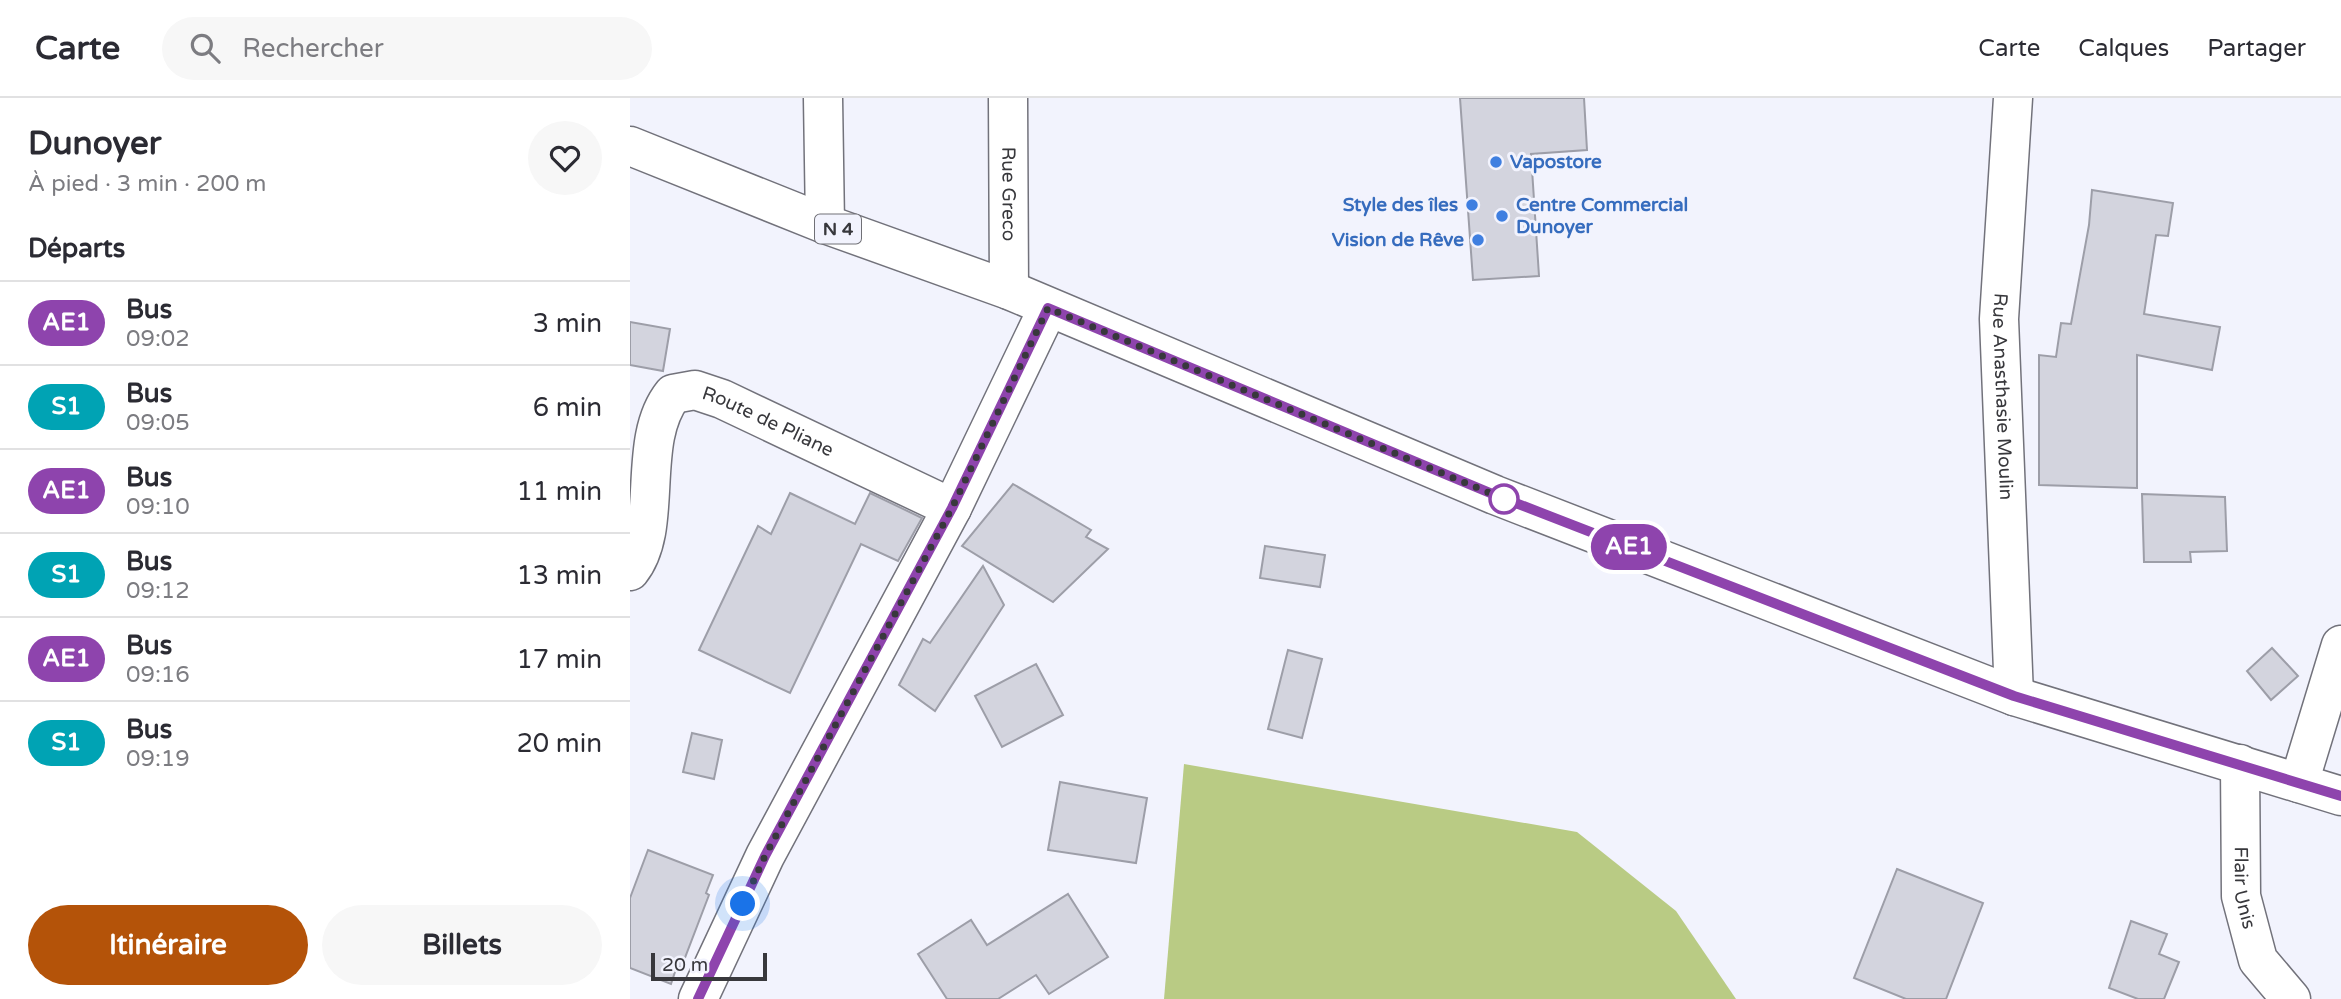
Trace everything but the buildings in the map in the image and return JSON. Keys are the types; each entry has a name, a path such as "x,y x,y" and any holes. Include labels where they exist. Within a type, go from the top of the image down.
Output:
{"street":[{"path":"823,98 825,224"},
{"name":"Rue Greco","path":"1007,98 1009,290"},
{"name":"Rue Anasthasie Moulin","path":"2013,98 1999,319 2014,696"},
{"name":"N 4","path":"630,146 825,224 1009,290 1495,495 2014,696 2341,796"},
{"path":"698,999 765,856 952,508 1048,308"},
{"name":"Route de Pliane","path":"630,570 642,552 656,429 662,407 673,394 695,390 723,399 952,508"},
{"path":"2299,783 2326,742 2341,645"},
{"name":"Flair Unis","path":"2240,764 2241,896 2259,960 2291,999"}],"green space":[{"path":"1184,764 1577,832 1676,911 1736,999 1164,999"}],"bus line":[{"name":"AE1","path":"698,999 765,856 952,508 1048,308 1495,495 2014,696 2341,796"}],"place":[{"name":"Vapostore","path":"1496,162"},
{"name":"Style des îles","path":"1472,205"},
{"name":"Centre Commercial Dunoyer","path":"1502,216"},
{"name":"Vision de Rêve","path":"1478,240"}],"route":[{"path":"743,904 765,856 952,508 1048,308 1504,499"}]}
